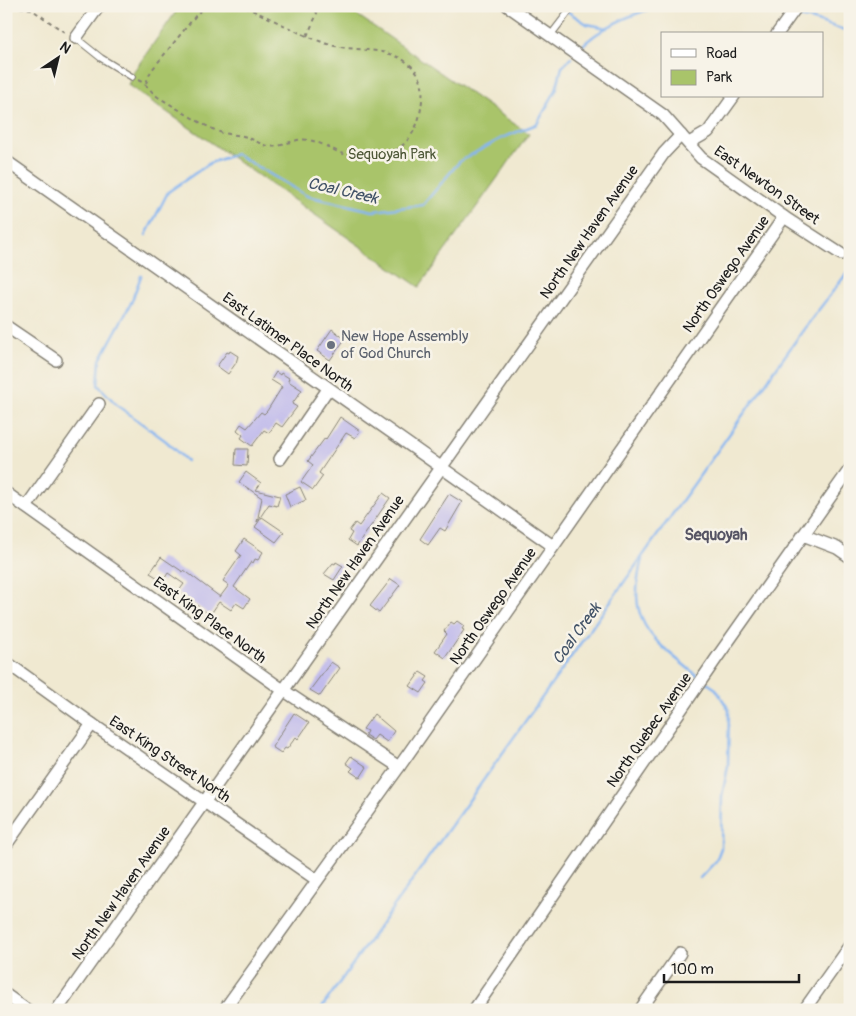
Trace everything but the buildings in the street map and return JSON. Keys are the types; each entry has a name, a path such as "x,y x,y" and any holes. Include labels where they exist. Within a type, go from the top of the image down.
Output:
{"street":[{"path":"76,38 98,6"},
{"name":"East Newton Street","path":"508,6 662,115 701,158 784,217 841,254"},
{"path":"781,29 797,6"},
{"path":"689,144 708,132 733,98"},
{"name":"North New Haven Avenue","path":"58,1010 664,153 681,135"},
{"name":"East Latimer Place North","path":"6,161 553,546"},
{"name":"North Oswego Avenue","path":"224,1010 399,767 784,217"},
{"path":"6,326 56,360"},
{"path":"280,459 328,389"},
{"path":"26,507 99,404"},
{"name":"North Quebec Avenue","path":"477,1006 718,656 804,535 831,493 850,469"},
{"name":"East King Place North","path":"6,493 283,690 399,767"},
{"path":"804,535 837,548 850,557"},
{"name":"East King Street North","path":"6,662 317,880"},
{"path":"6,846 92,724"},
{"path":"804,1010 850,945"},
{"path":"640,1010 680,953"},
{"path":"6,995 27,1010"},
{"path":"477,1006 489,1010"}],"lane":[{"path":"550,36 572,7"},
{"path":"76,38 101,58 132,77"}],"path":[{"path":"12,6 31,9 76,38"},
{"path":"146,84 151,70 197,14 206,6"},
{"path":"132,77 146,84 151,92 158,97 218,132 245,137 268,146 276,146 297,140 308,140 349,156 368,159 389,155 398,149 413,132 421,110 423,89 421,78 405,61 386,53 326,44 242,6"},
{"path":"307,36 317,14 315,6"}],"green space":[{"name":"Sequoyah Park","path":"180,6 348,6 347,8 529,134 419,287 128,85 134,71"}],"waterway":[{"path":"559,6 587,24 607,28"},
{"name":"Coal Creek","path":"579,49 606,28 637,13 659,6"},
{"name":"Coal Creek","path":"748,6 786,14"},
{"name":"Coal Creek","path":"794,16 814,20 850,32"},
{"name":"Coal Creek","path":"146,235 168,192 210,163 236,154 307,196 373,211 423,205 460,161 502,138 537,124 556,90 562,67 571,58"},
{"name":"Coal Creek","path":"320,1010 804,329 850,269"},
{"name":"Coal Creek","path":"141,276 131,303 100,360 98,385 118,406 166,441 187,461"},
{"path":"642,559 637,600 640,615 656,641 699,677"},
{"path":"700,878 716,861 721,848 722,796 728,766 729,710 716,689 704,681"}],"place":[{"name":"New Hope Assembly of God Church","path":"331,345"}],"district":[{"name":"Sequoyah","path":"716,534"}]}
